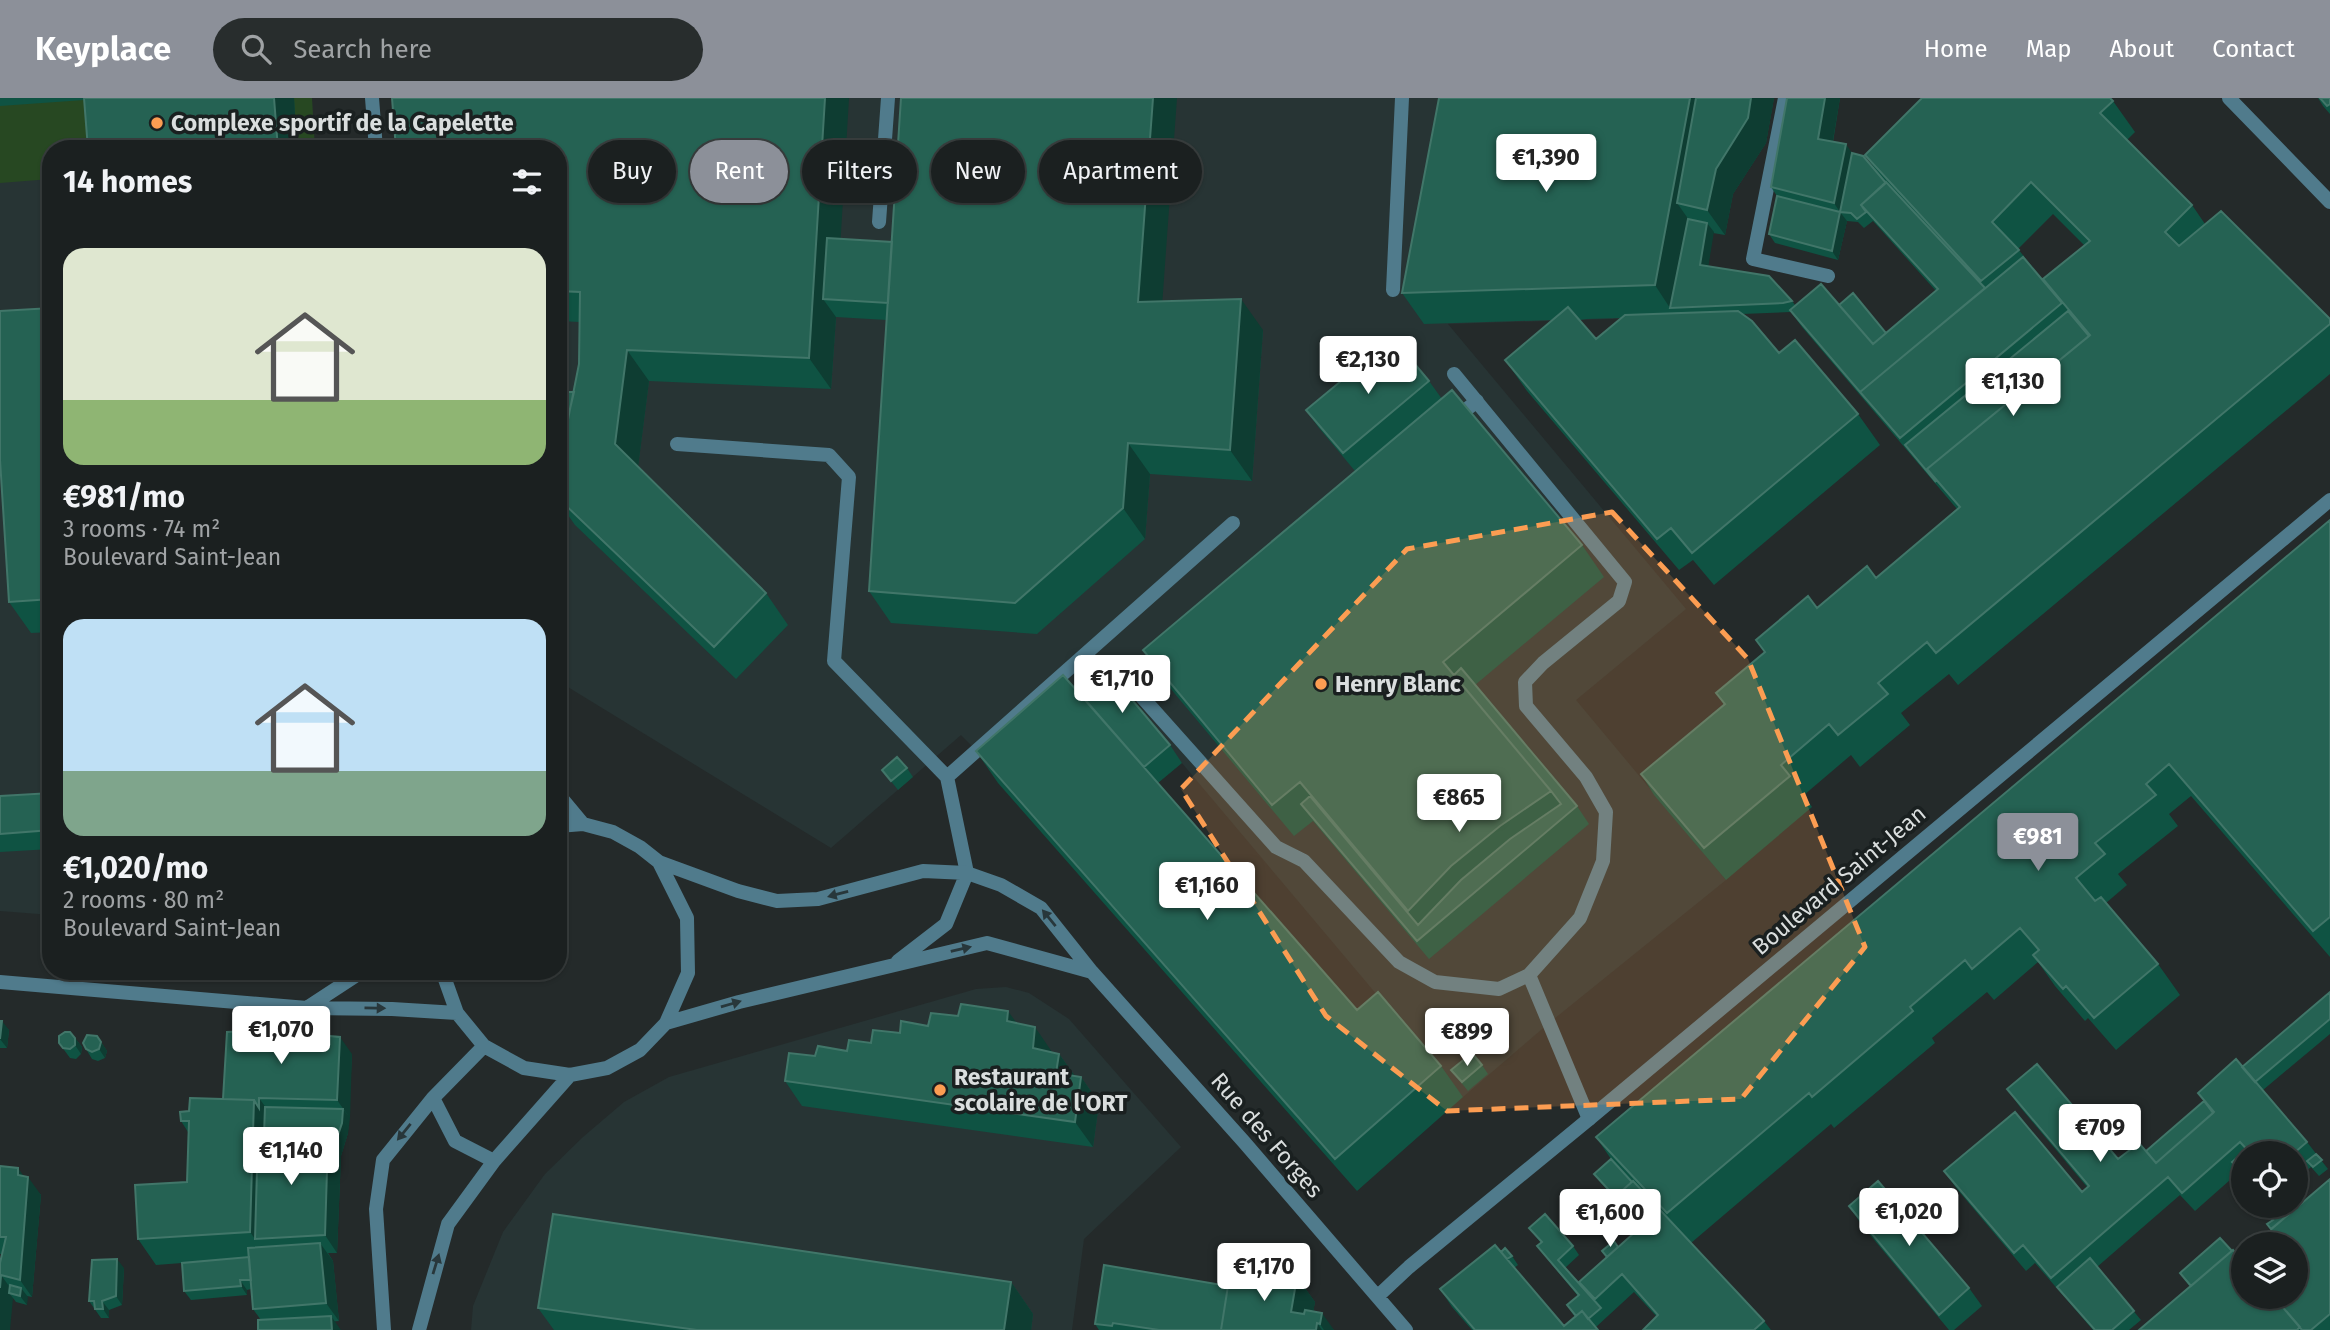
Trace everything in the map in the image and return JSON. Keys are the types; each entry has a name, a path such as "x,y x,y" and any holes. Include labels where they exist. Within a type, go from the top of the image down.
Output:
{"street":[{"path":"372,98 375,140"},
{"path":"879,222 888,98"},
{"path":"1393,290 1402,98"},
{"path":"1785,98 1753,259 1828,276"},
{"path":"2229,98 2330,202"},
{"path":"1185,649 1145,686 1142,697 1276,847 1304,861 1399,962 1435,982 1499,989 1529,975 1580,918 1603,861 1606,813 1586,777 1526,706 1525,682 1543,663 1619,601 1625,582 1454,374"},
{"path":"1444,426 1477,401"},
{"path":"677,444 829,455 849,477 834,661 947,777 967,873 946,924 894,964"},
{"name":"Boulevard Saint-Jean","path":"1378,1296 1409,1267 2330,500"},
{"path":"947,777 1233,523"},
{"path":"567,805 583,824"},
{"path":"445,980 457,1013 484,1046 524,1068 570,1075 607,1068 640,1051 666,1023 688,973 687,918 659,862 640,847 613,832 583,824 567,825"},
{"name":"Rue des Forges","path":"659,862 738,891 777,901 818,899 923,871 967,873 1001,885 1041,908 1092,972 1406,1330"},
{"path":"666,1023 739,1002 987,943 1092,972"},
{"path":"1529,975 1589,1119"},
{"path":"307,1008 349,980"},
{"path":"0,982 307,1008 457,1013"},
{"path":"384,1330 376,1209 383,1160 433,1098 484,1046"},
{"path":"419,1330 448,1224 494,1161 570,1075"},
{"path":"433,1098 455,1141 494,1161"}],"highlighted area":[{"path":"1612,512 1748,659 1865,947 1741,1099 1447,1111 1326,1016 1181,789 1407,549"}],"shaded area":[{"path":"412,98 1718,98 1677,317 1448,324 1686,609 1576,700 1726,880 1549,1023 1463,1097 1112,680 976,750 961,735 831,848 567,687 567,140 532,140"},
{"path":"42,179 42,914 0,911 0,182"},
{"path":"1006,987 1029,993 1069,1019 1181,1147 1084,1239 1072,1330 471,1330 473,1306 503,1232 545,1174 624,1102 669,1077 976,989"}],"green space":[{"name":"Complexe sportif de la Capelette","path":"0,98 312,98 314,140 42,140 42,180 0,183"}],"building":[{"path":"84,98 274,98 277,140 87,140"},
{"path":"392,98 825,98 822,140 802,140 802,203 819,203 809,358 627,350 615,444 766,593 714,647 567,507 567,425 579,364 580,292 567,291 567,140 395,140"},
{"path":"901,98 1153,98 1150,140 1039,140 1039,203 1145,203 1138,302 1241,299 1230,450 1128,443 1123,508 1015,603 869,591 894,203 917,203 917,140 898,140"},
{"path":"1439,98 1690,98 1655,285 1402,293"},
{"path":"1696,98 1751,98 1748,118 1716,169 1707,210 1677,203"},
{"path":"1787,98 1825,98 1818,139 1846,144 1834,203 1771,187"},
{"path":"1922,98 2110,98 2113,101 2100,113 2192,205 2165,232 2179,246 2221,211 2330,319 2330,324 1936,653 1927,642 1878,683 1888,694 1838,735 1829,724 1781,765 1790,776 1704,848 1641,774 1725,704 1716,693 1765,652 1756,640 1808,596 1817,608 1867,566 1876,578 1960,507 1927,469 2090,335 2043,279 2090,241 2031,182 1992,222 2019,250 1981,281 1865,155"},
{"path":"2320,98 2330,98 2330,104 2327,106"},
{"path":"1852,153 1863,156 1886,183 1861,205 1866,212 1857,219 1851,213 1840,212"},
{"path":"1886,182 1985,288 1860,392 1790,310 1821,284 1873,344 1938,289 1861,205"},
{"path":"1777,196 1840,212 1832,251 1769,234"},
{"path":"1688,219 1707,223 1700,265 1769,276 1792,301 1670,308"},
{"path":"827,238 892,242 888,303 823,299"},
{"path":"2023,257 2062,303 1900,438 1860,392"},
{"path":"1853,293 1886,333 1873,344 1839,305"},
{"path":"1568,307 1596,339 1625,315 1738,311 1752,321 1779,353 1795,340 1858,414 1692,553 1671,528 1657,539 1505,360"},
{"path":"42,309 42,600 9,602 0,460 0,311"},
{"path":"2068,311 2089,336 1927,469 1936,482 1905,445"},
{"path":"1393,338 1429,381 1343,453 1306,410"},
{"name":"Henry Blanc","path":"1452,390 1582,545 1443,662 1551,791 1500,826 1451,866 1408,911 1300,782 1272,805 1143,650"},
{"path":"567,392 574,392 570,409 567,409"},
{"path":"2330,520 2330,917 2313,931 2169,764 2146,784 2156,795 2095,843 2105,854 2076,878 2095,901 2101,897 2158,964 2094,1018 2066,986 2063,989 2033,955 2039,950 2020,928 1972,969 1965,960 1910,1007 1913,1011 1812,1097 1809,1093 1667,1213 1596,1137"},
{"path":"1102,664 1170,745 1144,767 1074,687"},
{"path":"1461,668 1577,806 1417,941 1301,804 1310,796 1418,925 1461,880 1510,839 1561,804 1454,675"},
{"path":"1063,675 1357,1010 1378,992 1441,1066 1335,1159 976,751"},
{"path":"897,757 907,768 891,781 882,770"},
{"path":"42,794 42,831 0,834 0,796"},
{"path":"2330,992 2330,1019 2255,1082 2242,1067"},
{"name":"Restaurant scolaire de l'ORT","path":"961,1004 1008,1011 1007,1021 1035,1027 1033,1048 1059,1054 1056,1073 1081,1077 1075,1122 785,1081 789,1053 815,1056 818,1046 847,1051 849,1040 871,1043 873,1030 900,1033 901,1021 928,1026 931,1013 958,1016"},
{"path":"263,1030 340,1037 337,1100 259,1098 259,1108 254,1100 223,1099 227,1032"},
{"path":"70,1032 75,1038 75,1045 70,1049 63,1048 59,1043 59,1036"},
{"path":"87,1035 97,1036 101,1042 99,1049 92,1052 86,1049 83,1043"},
{"path":"1472,1053 1482,1065 1462,1082 1451,1070"},
{"path":"2236,1059 2306,1141 2231,1141 2231,1150 2182,1193 2168,1177 2051,1278 2023,1245 2014,1253 1944,1171 2015,1112 2082,1192 2089,1186 2007,1089 2037,1064 2118,1159 2139,1143 2156,1163 2214,1112 2198,1093"},
{"path":"190,1098 254,1100 250,1232 138,1239 135,1185 187,1182 189,1121 181,1121 180,1112 189,1111"},
{"path":"2204,1101 2213,1113 2156,1163 2146,1151"},
{"path":"265,1107 343,1109 342,1123 334,1147 328,1138 264,1135"},
{"path":"258,1135 328,1138 325,1235 255,1239"},
{"path":"2316,1154 2322,1160 2313,1167 2308,1160"},
{"path":"1611,1159 1632,1182 1616,1196 1622,1204 1594,1174"},
{"path":"0,1166 18,1168 18,1175 28,1177 20,1280 1,1275 0,1288 0,1263 6,1237 0,1237"},
{"path":"2330,1179 2330,1314 2311,1330 2302,1330 2284,1309 2308,1309 2308,1232 2268,1232 2284,1218 2308,1218 2308,1198"},
{"path":"1633,1181 1764,1321 1754,1330 1643,1330 1658,1315 1622,1274 1595,1299 1579,1282 1643,1225 1616,1196"},
{"path":"1878,1181 1969,1288 1939,1315 1849,1206"},
{"path":"1573,1193 1579,1199 1571,1206 1564,1199"},
{"path":"553,1214 1011,1282 1004,1330 697,1330 538,1308"},
{"path":"1545,1214 1573,1246 1558,1260 1601,1308 1588,1319 1582,1311 1576,1316 1567,1305 1579,1295 1537,1246 1542,1242 1529,1228"},
{"path":"2271,1218 2284,1218 2271,1229 2267,1224 2273,1220"},
{"path":"2220,1238 2231,1250 2191,1286 2180,1273"},
{"path":"1614,1241 1618,1247 1607,1257 1602,1251"},
{"path":"320,1243 326,1303 253,1309 248,1248"},
{"path":"1495,1245 1564,1326 1582,1311 1598,1330 1475,1330 1440,1289"},
{"path":"1505,1248 1512,1256 1507,1259 1501,1252"},
{"path":"2231,1252 2231,1309 2284,1309 2300,1327 2297,1330 2139,1330"},
{"path":"249,1257 251,1280 240,1280 241,1286 184,1291 182,1263"},
{"path":"2090,1258 2134,1311 2112,1330 2095,1330 2057,1287"},
{"path":"117,1259 116,1296 102,1301 103,1309 95,1309 94,1301 89,1301 92,1260"},
{"path":"1104,1265 1228,1286 1221,1330 1159,1330 1113,1323 1112,1326 1095,1324"},
{"path":"1231,1267 1297,1277 1291,1312 1304,1314 1305,1310 1322,1313 1316,1330 1221,1330"},
{"path":"10,1285 21,1288 20,1296 9,1293"},
{"path":"331,1316 332,1330 258,1330 258,1320"}],"place":[{"name":"Complexe sportif de la Capelette","path":"157,123"},
{"name":"Henry Blanc","path":"1321,684"},
{"name":"Restaurant scolaire de l'ORT","path":"940,1090"}]}
